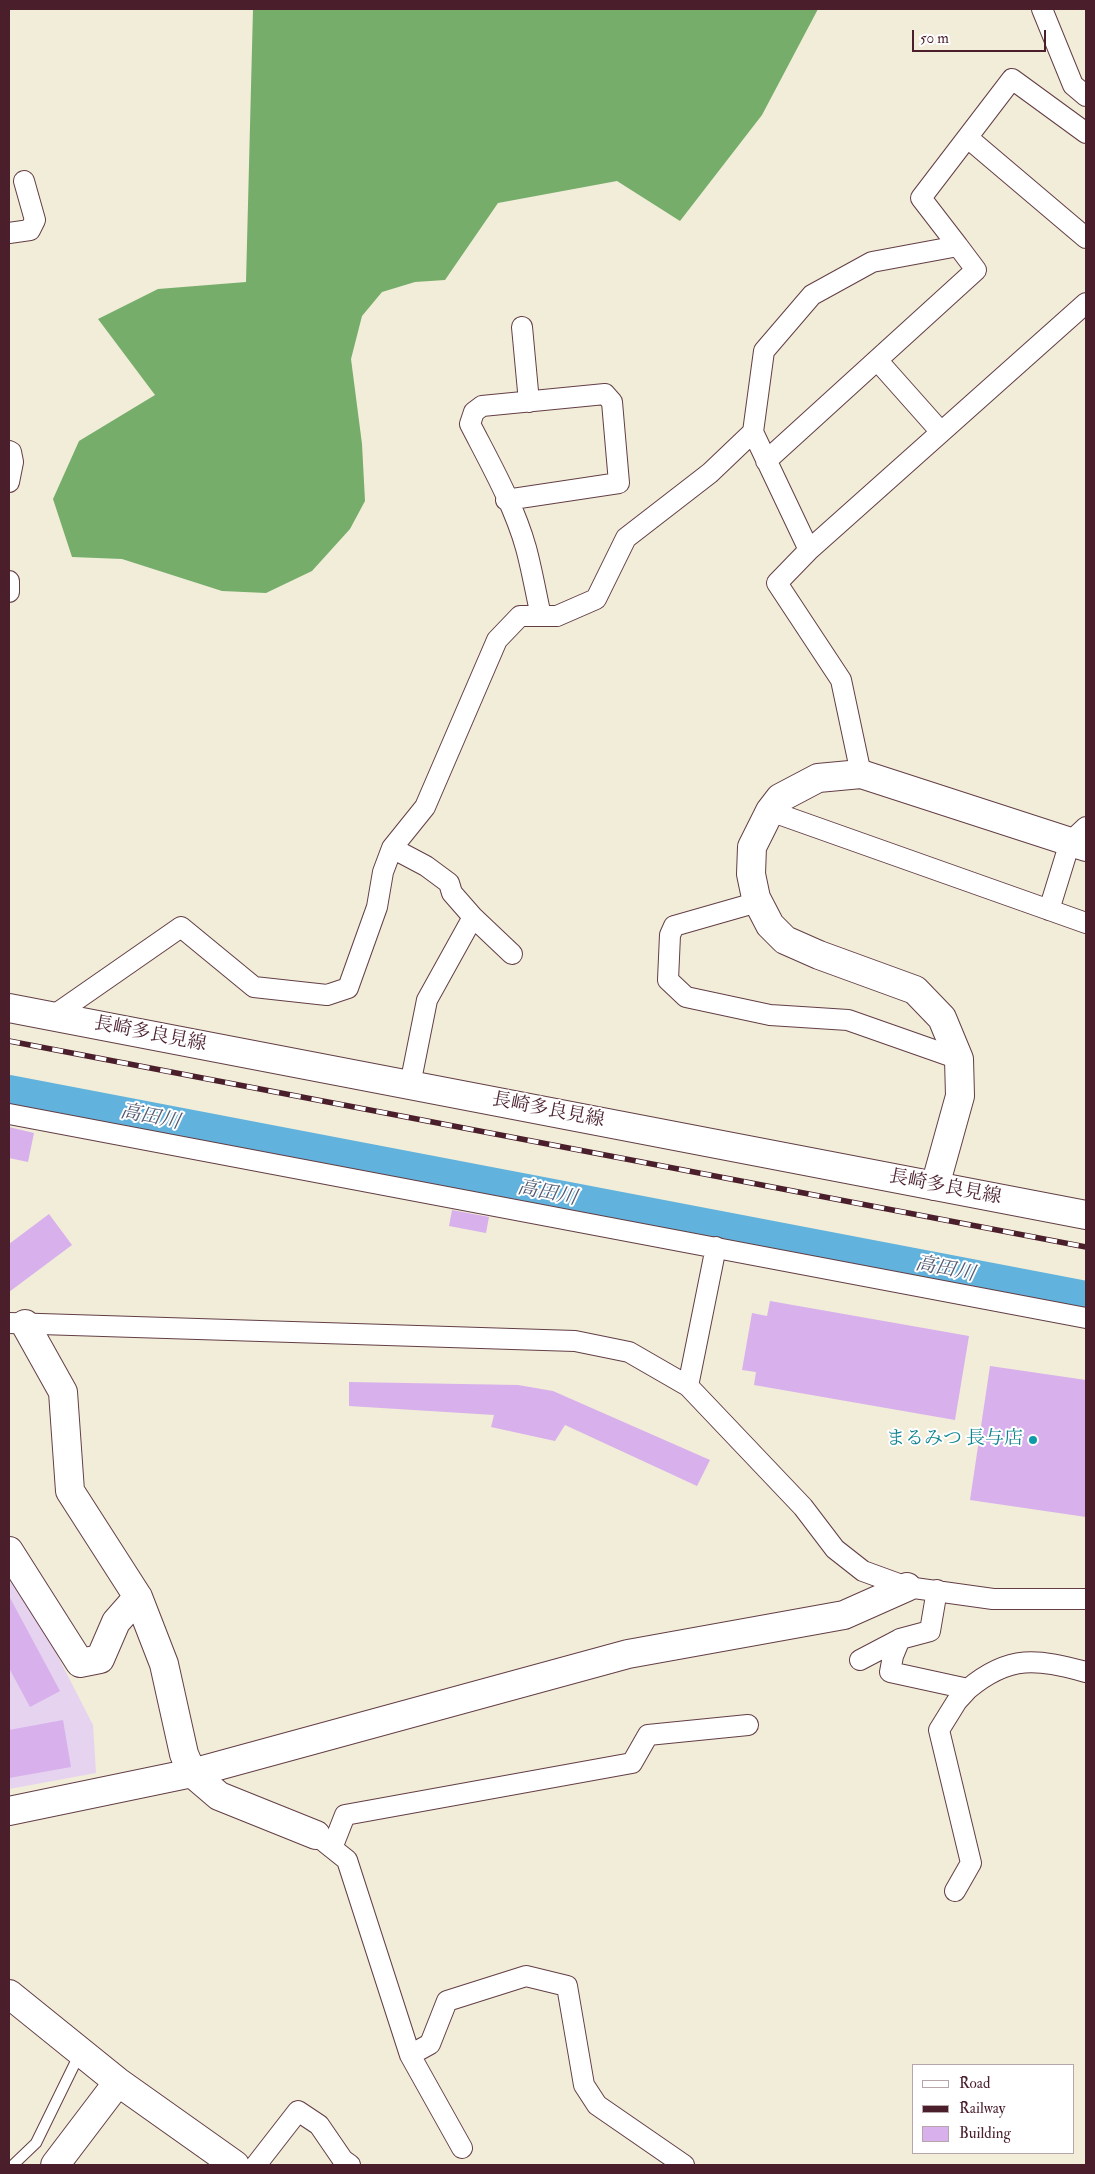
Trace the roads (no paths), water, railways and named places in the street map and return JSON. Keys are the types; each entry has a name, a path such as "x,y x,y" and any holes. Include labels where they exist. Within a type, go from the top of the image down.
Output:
{"street":[{"path":"1042,9 1073,85 1086,96"},
{"path":"766,461 976,270 921,198 1012,79 1086,133"},
{"path":"968,138 1086,238"},
{"path":"9,233 30,230 35,220 24,181"},
{"path":"809,550 753,432 764,351 812,295 872,262 958,246"},
{"path":"861,774 841,680 777,583 809,550 1086,302"},
{"path":"522,327 529,402"},
{"path":"877,360 941,432"},
{"path":"506,500 619,483 612,402 605,394 482,406 474,412 470,424 498,477 506,500 526,547 541,616"},
{"path":"53,1016 181,927 254,987 326,995 348,988 377,906 383,872 392,848 425,808 497,640 520,616 557,616 596,600 626,538 710,472 753,432"},
{"path":"9,450 13,462 9,482"},
{"path":"9,581 9,592"},
{"path":"936,1186 960,1096 958,1059 942,1018 915,990 819,955 785,940 770,925 758,902 751,874 752,847 770,811 780,798 818,778 861,774 1081,839 1049,910"},
{"path":"770,811 1086,923"},
{"path":"392,848 426,866 449,883 452,893 473,917 512,954"},
{"path":"758,902 674,926 670,935 668,980 686,997 770,1015 848,1020 958,1059"},
{"path":"410,1085 427,1000 473,917"},
{"name":"長崎多良見線","path":"9,1008 1086,1215"},
{"path":"9,1114 1086,1318"},
{"path":"688,1386 716,1247"},
{"path":"17,1323 575,1341 629,1352 688,1386 802,1507 835,1549 863,1571 907,1587 993,1599 1086,1599"},
{"path":"17,1323 62,1392 70,1491 138,1597 164,1664 184,1754 192,1773 219,1796 324,1841 347,1860 410,2055 462,2148"},
{"path":"9,1551 80,1663 100,1659 116,1622 138,1597"},
{"path":"9,1811 192,1773 628,1654 844,1615 907,1587"},
{"path":"860,1660 900,1639 930,1631 938,1590"},
{"path":"900,1639 892,1656 890,1672 968,1689"},
{"path":"955,1891 971,1863 939,1730 957,1701 968,1689 996,1670 1021,1661 1052,1663 1086,1672"},
{"path":"324,1841 346,1815 632,1763 648,1735 748,1725"},
{"path":"410,2055 430,2044 447,2001 526,1976 567,1986 584,2084 588,2091 597,2104 684,2165"},
{"path":"9,1994 118,2082 235,2165"},
{"path":"55,2165 118,2082"},
{"path":"256,2165 298,2111 318,2125 343,2160 350,2165"}],"lane":[{"path":"13,2165 36,2143 81,2052"}],"waterway":[{"name":"高田川","path":"9,1091 1086,1297"}],"railway":[{"path":"9,1041 1086,1247"}],"place":[{"name":"まるみつ 長与店","path":"1033,1440"}]}
